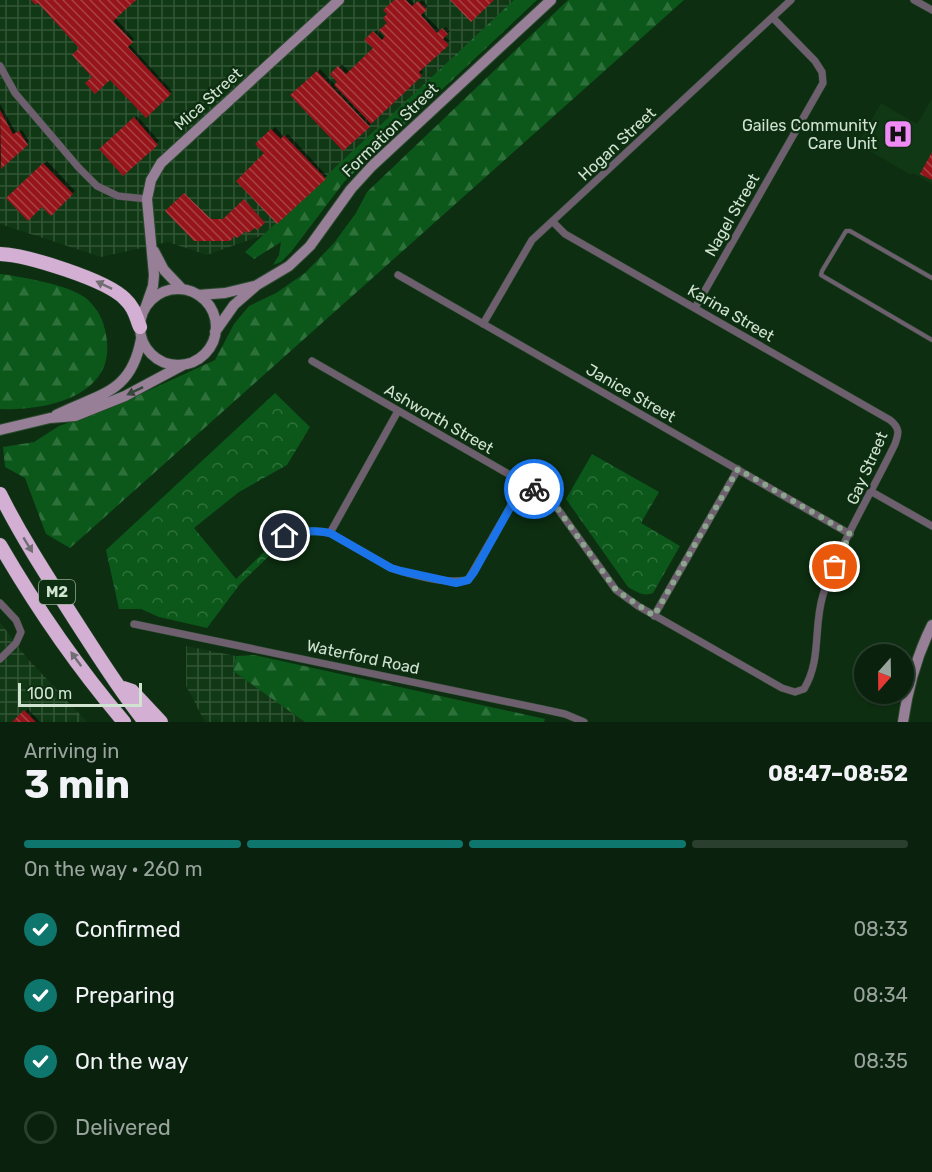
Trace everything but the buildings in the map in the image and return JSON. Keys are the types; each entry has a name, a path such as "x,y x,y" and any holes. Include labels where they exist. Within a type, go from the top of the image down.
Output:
{"highway":[{"path":"0,254 23,258 103,284 118,292 130,304 140,333"},
{"name":"M2","path":"0,494 28,546 118,686 145,722"},
{"name":"M2","path":"0,545 57,633 124,722"},
{"path":"118,686 132,692 161,722"}],"main road":[{"name":"Formation Street","path":"215,332 234,305 257,285 289,266 310,246 345,196 372,166 551,0"},
{"name":"Mica Street","path":"146,306 153,286 147,199 152,180 161,163 332,2"},
{"name":"Mica Street","path":"152,246 164,270 182,289"},
{"name":"Formation Street","path":"198,295 225,293 257,285"},
{"path":"0,430 50,418 75,416 100,407 197,360 212,343 215,332 212,311 206,302 198,295 182,289 161,293 146,306 141,316 135,364 126,376 101,396 50,418"},
{"path":"140,333 146,348 154,357 175,365 186,364"},
{"path":"903,722 913,668 932,625"}],"street":[{"name":"Hogan Street","path":"483,324 528,245 791,0"},
{"path":"914,0 932,10"},
{"name":"Nagel Street","path":"695,308 823,83 822,72 815,61 773,18"},
{"path":"0,66 15,93 78,168 97,186 118,196 147,199"},
{"name":"Karina Street","path":"553,222 565,234 897,426"},
{"name":"Janice Street","path":"398,275 850,534"},
{"name":"Ashworth Street","path":"312,361 545,495 555,505 616,590 654,616 782,688 795,692 804,689"},
{"path":"330,533 398,411"},
{"name":"Gay Street","path":"804,689 812,676 822,598 850,534 895,444 899,434 897,426"},
{"path":"654,616 738,469"},
{"path":"271,541 305,531 318,530 330,533 391,568 456,583 468,580 524,483"},
{"path":"872,492 932,526"},
{"path":"0,603 16,620 21,632 16,643 0,659"},
{"name":"Waterford Road","path":"134,624 565,714 584,722"}],"lane":[{"path":"932,278 850,231 846,231 821,275 932,340"}],"shaded area":[{"path":"0,0 515,0 266,234 207,255 168,242 101,257 0,224"},
{"name":"Gailes Community Care Unit","path":"932,99 932,184 913,173 911,175 858,144 881,103 917,124"},
{"path":"0,622 27,658 87,722 0,722"},
{"path":"186,646 236,656 233,671 305,722 205,722 186,686"}],"green space":[{"path":"514,0 537,0 344,182 281,262 273,265 279,255 281,242 254,259 245,252"},
{"path":"568,0 684,0 70,548 46,534 25,478 5,467 3,447 34,442 59,426 108,409 215,360 234,324 249,306 276,293 305,273 334,243 356,213 367,192"},
{"path":"0,274 58,286 79,294 94,307 105,330 107,356 101,373 90,386 75,396 57,403 38,407 0,409"},
{"path":"275,393 310,427 287,465 239,492 194,528 236,579 264,552 270,555 240,584 207,628 159,617 141,609 119,609 106,550"},
{"path":"592,454 659,492 641,523 680,546 653,593 643,594 628,587 566,499"},
{"path":"609,519 621,535 611,543 599,527"},
{"path":"254,655 545,719 544,722 305,722 233,671 236,656"}],"way so far":[{"path":"534,489 545,495 555,505 616,590 654,616 738,469 850,534 835,567"}],"place":[{"name":"Gailes Community Care Unit","path":"898,134"}],"route":[{"path":"285,536 318,530 330,533 391,568 456,583 468,580 474,572 524,483 534,489"}]}
